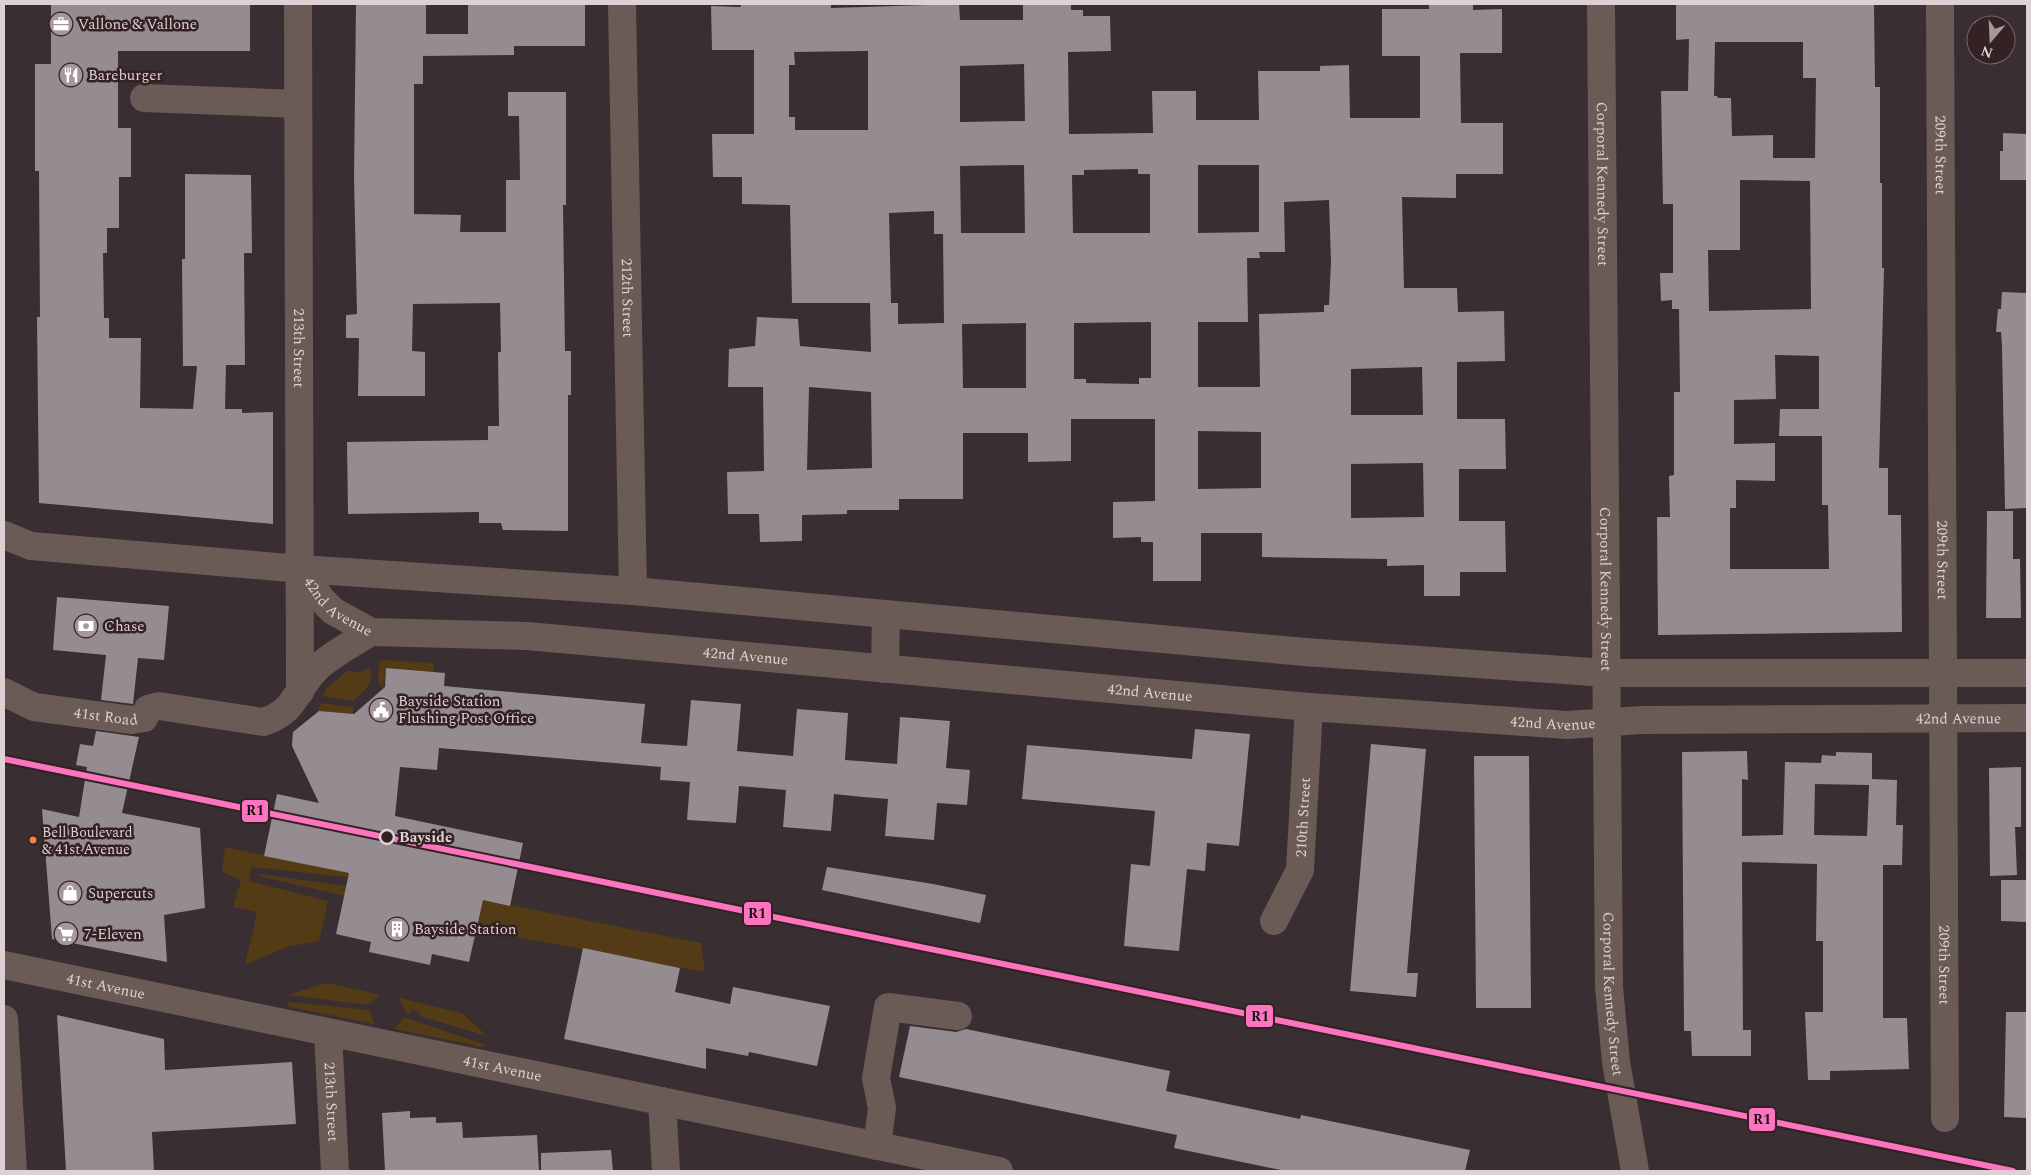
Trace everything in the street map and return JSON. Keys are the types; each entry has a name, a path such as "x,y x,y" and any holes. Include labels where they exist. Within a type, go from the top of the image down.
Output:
{"street":[{"name":"213th Street","path":"298,4 300,692"},
{"name":"212th Street","path":"622,4 632,591"},
{"name":"Corporal Kennedy Street","path":"1601,4 1609,987 1616,1062 1634,1171"},
{"name":"209th Street","path":"1940,4 1945,1118"},
{"path":"144,98 298,104"},
{"name":"42nd Avenue","path":"4,535 31,546 301,569 632,591 1312,652 1606,673 2027,673"},
{"name":"42nd Avenue","path":"301,569 322,600 333,610 371,632 526,636 1309,707 1567,725 1607,724 1642,720 2027,718"},
{"path":"885,669 886,614"},
{"path":"300,692 315,670 371,632"},
{"name":"41st Road","path":"4,692 34,707 132,720 144,718 148,709 154,706 263,722 278,718 300,692"},
{"name":"210th Street","path":"1274,921 1300,870 1309,707"},
{"name":"41st Avenue","path":"4,965 995,1171"},
{"path":"877,1146 882,1108 876,1078 888,1007 958,1016"},
{"path":"4,1019 13,1171"},
{"name":"213th Street","path":"328,1032 335,1171"},
{"path":"662,1101 666,1171"}],"shaded area":[{"path":"383,660 434,663 434,672 386,668 383,689 378,681 379,663"},
{"path":"368,668 371,670 369,684 353,701 323,696 326,689 347,671 361,672"},
{"path":"321,703 353,707 353,714 317,711"},
{"path":"225,847 354,874 353,878 252,867 249,881 328,901 319,941 287,947 245,965 257,912 233,907 241,880 222,872"},
{"path":"260,874 351,887 349,897 259,876"},
{"path":"419,887 701,943 705,972 479,930 476,933 438,925"},
{"path":"327,983 381,995 368,1005 288,995"},
{"path":"399,998 462,1013 487,1036 419,1016 420,1012 412,1009 411,1013 406,1012"},
{"path":"289,1002 370,1010 374,1024 289,1007 287,1005"},
{"path":"404,1017 486,1045 482,1047 394,1029"}],"building":[{"path":"51,4 250,4 250,51 118,51 118,128 131,128 131,177 119,177 119,228 107,228 107,253 103,253 104,318 109,318 109,338 141,338 140,408 193,409 197,366 183,366 182,259 185,259 185,174 251,175 252,253 244,253 245,365 226,365 225,409 242,409 242,413 273,412 273,524 39,503 37,317 40,317 39,171 35,171 35,64 51,64"},
{"path":"356,4 426,4 426,34 468,34 468,4 585,4 585,46 514,46 514,55 423,56 423,84 414,84 414,214 461,215 460,232 506,232 506,180 520,180 519,116 508,116 508,92 566,92 566,205 563,205 565,351 571,351 571,395 568,395 568,531 503,530 501,523 479,523 479,512 348,514 347,442 488,440 488,426 499,426 498,352 501,352 500,303 413,304 412,351 425,352 425,396 358,396 359,338 346,338 346,315 357,314 354,178"},
{"path":"740,4 831,5 831,8 959,4 960,20 1023,20 1023,4 1071,4 1071,10 1083,10 1083,16 1110,16 1111,51 1068,52 1069,134 1153,133 1152,91 1196,91 1196,120 1259,120 1258,71 1320,71 1320,66 1349,65 1350,118 1420,118 1420,56 1382,56 1382,9 1429,9 1429,4 1473,4 1473,10 1502,9 1502,53 1460,53 1461,123 1503,123 1503,174 1456,174 1456,198 1402,197 1404,288 1457,288 1458,312 1504,311 1505,361 1457,362 1457,419 1505,419 1506,469 1459,469 1459,521 1505,521 1506,572 1460,572 1460,596 1424,596 1424,565 1387,566 1387,559 1262,557 1262,533 1201,533 1201,581 1153,581 1153,542 1141,542 1141,537 1113,538 1113,502 1155,501 1155,419 1071,419 1071,461 1028,462 1028,433 963,433 963,499 899,499 899,510 847,510 847,514 802,515 802,541 760,542 759,514 728,514 727,472 764,471 763,387 728,387 729,349 755,346 757,317 798,319 800,346 871,352 870,303 792,303 790,205 742,204 742,177 713,177 712,134 754,134 754,50 712,50 711,6 741,7","holes":["868,51 868,130 795,130 795,117 789,117 789,65 795,65 794,52","1024,64 1025,121 960,122 960,66","1024,165 1025,233 961,233 960,166","1198,165 1259,165 1259,232 1198,233","1138,169 1138,174 1150,174 1150,233 1073,233 1072,175 1084,175 1084,170","1329,200 1331,262 1329,305 1324,305 1324,312 1259,314 1260,387 1198,387 1198,322 1248,322 1247,258 1260,258 1259,252 1285,252 1284,202","934,211 934,234 943,234 944,323 898,324 898,303 891,303 889,213","1151,322 1151,378 1139,378 1139,384 1086,383 1086,379 1074,379 1074,323","1026,323 1026,388 963,388 962,324","1422,367 1423,415 1351,415 1351,369","809,387 871,392 872,468 807,470","1198,431 1261,432 1261,488 1198,489","1423,463 1424,517 1351,518 1351,464"]},
{"path":"1676,4 1874,4 1875,87 1880,87 1880,183 1882,183 1882,268 1884,268 1879,468 1888,468 1888,515 1901,515 1902,632 1658,635 1657,517 1670,517 1669,476 1674,475 1674,392 1680,392 1679,309 1672,309 1672,300 1661,301 1660,273 1673,273 1673,204 1663,204 1661,91 1688,91 1689,39 1676,40","holes":["1715,42 1803,42 1803,78 1816,78 1815,158 1773,158 1773,135 1732,136 1731,98 1718,98 1714,96","1740,180 1810,181 1811,309 1709,311 1708,250 1740,250","1775,355 1819,356 1819,409 1780,409 1779,436 1822,436 1822,505 1828,505 1829,569 1730,569 1730,508 1736,508 1736,480 1775,481 1775,443 1734,444 1734,400 1776,399"]},
{"path":"2003,133 2027,134 2027,180 2000,180 2000,151 2003,151"},
{"path":"2002,292 2027,293 2027,508 2005,509 2002,346 2001,332 1996,332 1998,309 2001,309"},
{"path":"1987,511 2013,511 2013,559 2020,559 2021,618 1986,618"},
{"path":"57,597 169,606 164,660 138,658 133,704 101,700 106,655 53,650"},
{"path":"386,668 445,673 444,686 645,704 641,743 687,746 691,700 741,704 737,751 793,756 797,709 848,713 845,760 897,764 900,717 950,721 946,768 970,770 967,805 937,803 934,840 885,836 888,799 834,794 831,831 783,827 786,790 739,786 736,823 687,820 690,782 660,780 661,767 439,748 437,770 400,767 395,816 523,843 510,906 483,900 469,962 432,954 430,965 369,952 371,942 336,934 349,873 264,856 277,794 319,803 292,746 293,732 319,711 354,714 385,687"},
{"path":"1195,729 1250,734 1239,846 1207,843 1205,871 1187,869 1179,951 1124,946 1131,864 1150,866 1155,811 1022,799 1027,745 1192,759"},
{"path":"96,731 139,737 122,813 200,828 205,908 164,915 167,962 52,939 42,809 79,817 87,767 76,765 80,744 93,746"},
{"path":"1371,744 1426,749 1407,973 1418,973 1416,997 1350,991"},
{"path":"1747,751 1748,780 1742,779 1742,836 1783,835 1785,762 1821,763 1822,755 1836,756 1836,752 1872,753 1872,779 1897,780 1896,825 1903,825 1902,865 1883,865 1883,1018 1907,1018 1909,1069 1830,1071 1830,1080 1808,1080 1805,1012 1823,1012 1823,941 1816,941 1817,864 1742,862 1743,1030 1751,1030 1751,1056 1692,1056 1691,1031 1684,1031 1682,752","holes":["1815,784 1869,785 1867,836 1814,835"]},
{"path":"1474,756 1529,756 1531,1008 1476,1008"},
{"path":"2021,767 2021,827 2015,827 2017,875 1990,876 1989,768"},
{"path":"827,867 933,884 986,895 980,923 822,890"},
{"path":"2001,880 2027,880 2027,922 2001,921"},
{"path":"583,948 680,968 675,992 730,1004 733,987 830,1006 817,1066 749,1052 748,1056 706,1048 706,1069 564,1039"},
{"path":"2006,1012 2027,1012 2027,1118 2004,1117"},
{"path":"57,1015 164,1039 165,1070 292,1062 296,1124 152,1132 154,1171 66,1171"},
{"path":"910,1026 956,1032 966,1029 1170,1071 1166,1091 1300,1119 1301,1115 1470,1150 1465,1171 1286,1171 1174,1148 1177,1135 899,1077"},
{"path":"410,1111 410,1118 436,1117 436,1123 462,1122 463,1138 537,1135 539,1171 385,1171 382,1113"},
{"path":"611,1150 613,1171 541,1171 541,1153"}],"transit line":[{"name":"R1","path":"4,759 2013,1171"}],"place":[{"name":"Vallone & Vallone","path":"61,24"},
{"name":"Bareburger","path":"71,75"},
{"name":"Chase","path":"86,626"},
{"name":"Bayside Station Flushing Post Office","path":"381,710"},
{"name":"Bayside","path":"387,837"},
{"name":"Bell Boulevard & 41st Avenue","path":"33,840"},
{"name":"Supercuts","path":"70,893"},
{"name":"Bayside Station","path":"397,929"},
{"name":"7-Eleven","path":"66,934"}]}
